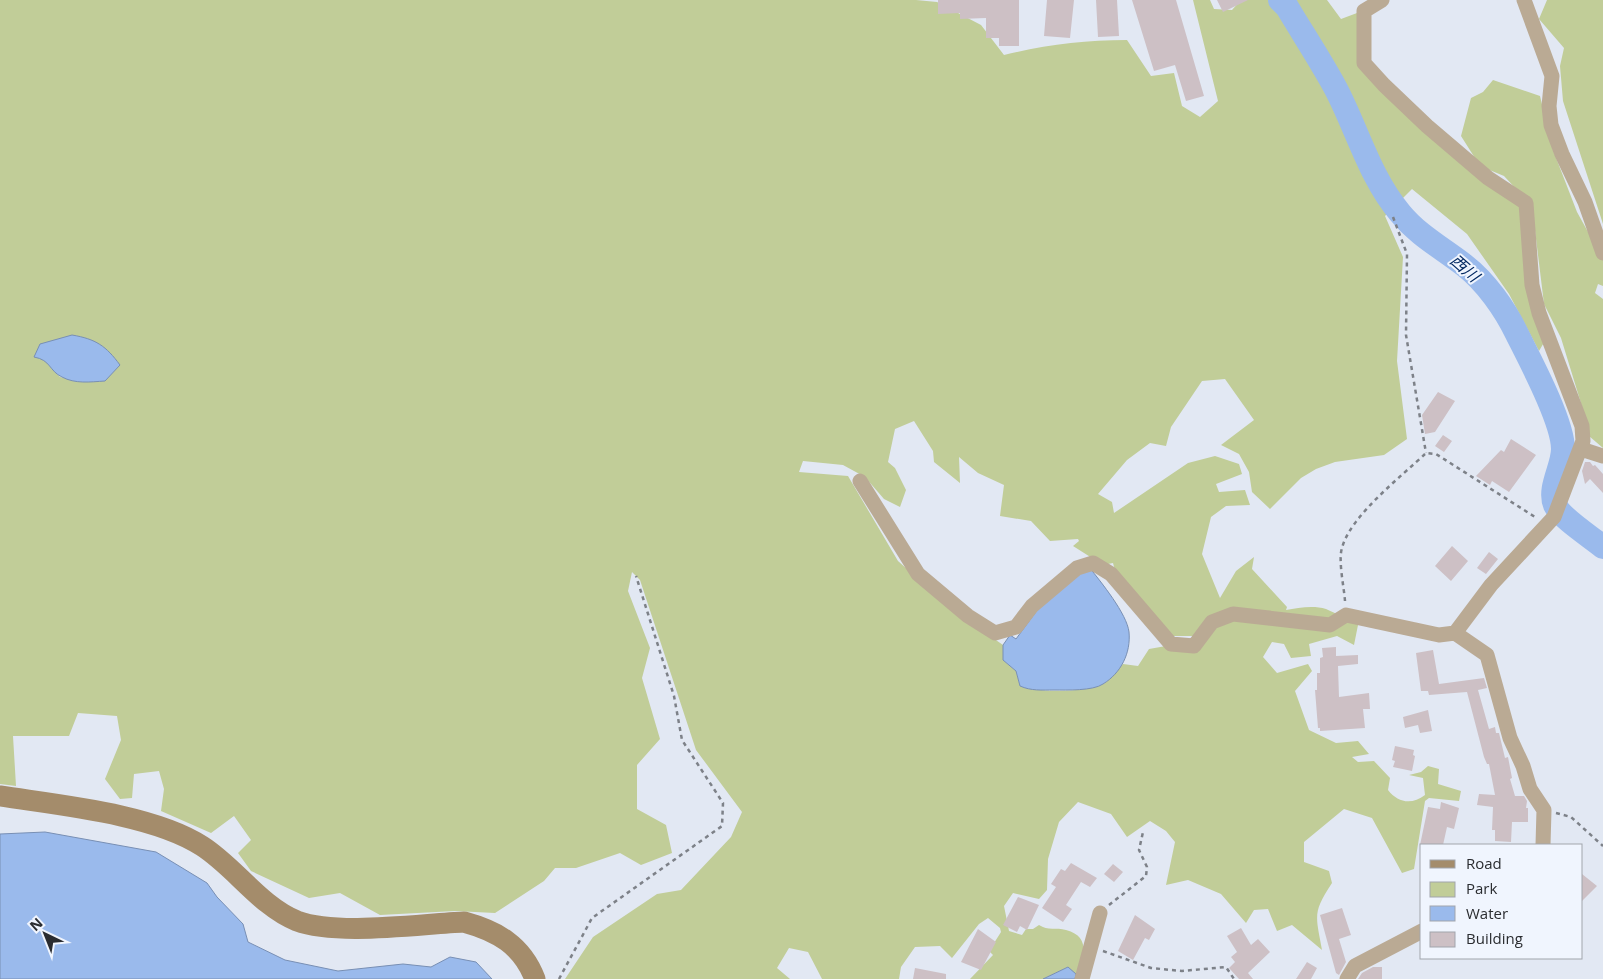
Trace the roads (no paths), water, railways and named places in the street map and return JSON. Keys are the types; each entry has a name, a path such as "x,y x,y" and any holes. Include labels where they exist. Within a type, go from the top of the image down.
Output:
{"main road":[{"path":"0,796 138,820 168,829 201,845 215,855 277,910 297,920 314,925 345,929 464,922 480,927 510,941 521,953 534,979"}],"street":[{"path":"860,481 918,574 968,616 995,633 1016,627 1040,599 1077,568 1093,564 1111,574 1171,644 1194,646 1212,622 1233,614 1330,625 1346,615 1439,636 1455,633 1491,585 1554,517 1581,449 1582,426 1538,313 1532,285 1526,203 1488,178 1427,126 1364,63 1364,11 1382,0"},
{"path":"1524,0 1552,76 1549,106 1551,125 1562,154 1585,202 1603,254"},
{"path":"1581,449 1587,449 1603,456"},
{"path":"1455,633 1487,655 1510,738 1523,766 1530,789 1544,810 1543,844"},
{"path":"1083,974 1100,913"},
{"path":"1347,979 1356,966 1420,932"}],"water":[{"path":"72,335 100,344 120,365 105,381 72,381 58,375 47,363 40,358 34,357 40,344"},
{"path":"1089,567 1113,598 1127,625 1129,632 1128,647 1120,668 1103,684 1093,688 1041,690 1020,686 1016,671 1003,660 1003,645 1010,635 1016,639 1043,602"},
{"path":"45,832 156,852 207,883 217,897 243,924 248,942 285,960 338,971 403,964 431,967 450,957 476,962 492,979 0,979 0,834"},
{"path":"1068,967 1076,974 1075,979 1043,979"}],"waterway":[{"name":"西川","path":"1280,0 1287,7 1336,89 1372,169 1389,199 1414,228 1480,279 1507,315 1545,391 1562,437 1562,456 1553,492 1555,505 1570,521 1603,547"}]}
